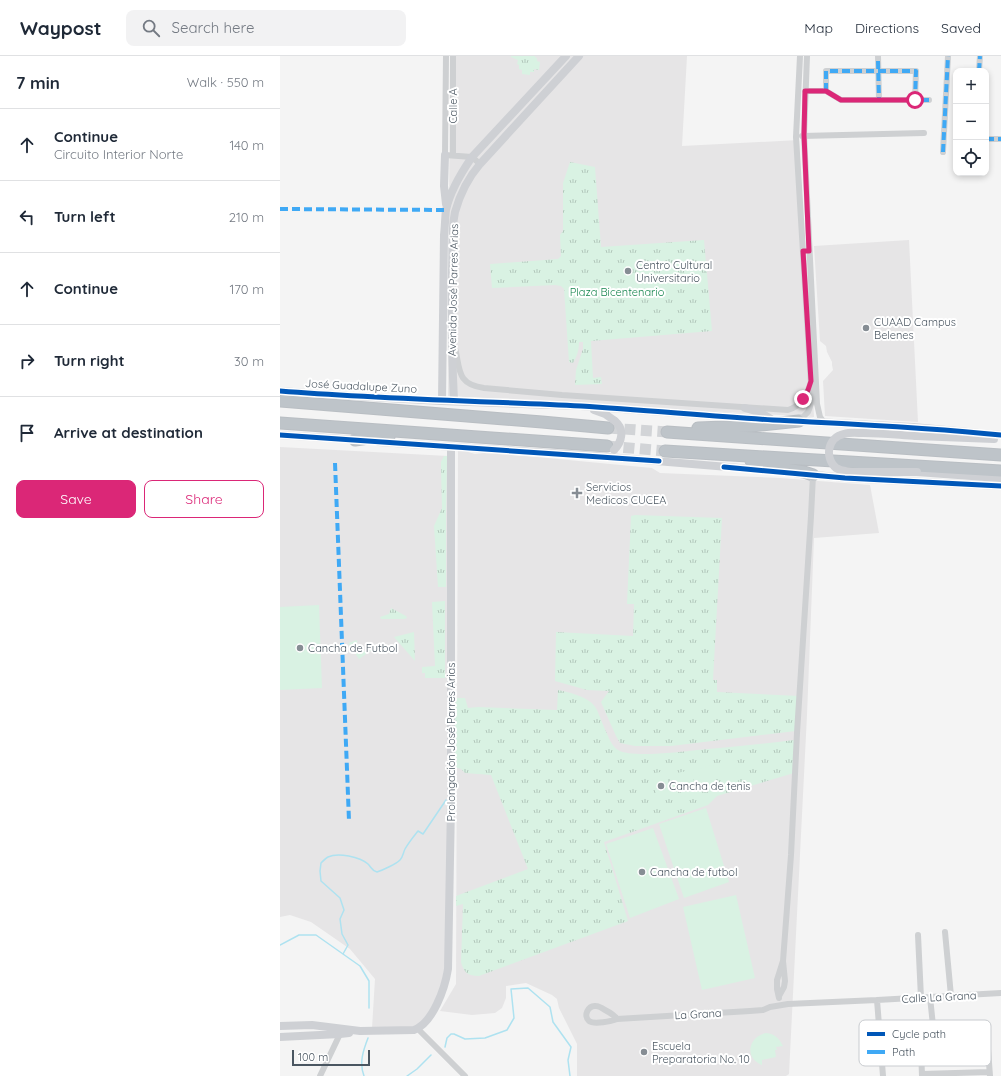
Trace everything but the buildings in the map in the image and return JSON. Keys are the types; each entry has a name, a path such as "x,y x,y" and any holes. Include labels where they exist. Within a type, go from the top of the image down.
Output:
{"highway":[{"path":"280,401 542,422 612,424"},
{"path":"798,421 756,426 707,427 667,432 1001,455"},
{"path":"280,423 538,441 610,448"},
{"path":"355,440 375,437 398,437 451,441 538,441"},
{"path":"813,475 750,461 685,456 665,451 1001,471"}],"main road":[{"name":"Avenida José Parres Arias","path":"442,401 444,235 446,210 450,197 456,183 472,157 566,56"},
{"name":"Avenida José Parres Arias","path":"454,401 452,339 453,233 454,217 464,188 472,173 579,56"},
{"path":"534,89 534,96 539,98 542,96"},
{"path":"523,101 527,100 530,102 532,106 530,109"},
{"path":"446,210 444,186 449,155"},
{"name":"José Guadalupe Zuno","path":"280,391 442,401 581,406"},
{"path":"581,406 1001,435"},
{"path":"581,406 605,414 612,424 621,427 622,433 620,441 610,448 604,456 596,456"},
{"path":"745,408 759,412 771,420"},
{"path":"1001,439 968,439 871,433 846,433 833,440 830,445 829,454 830,459 835,466 841,470 851,472 917,472 994,478 1001,480"},
{"path":"280,435 596,456 845,478 1001,486"},
{"name":"Prolongación José Parres Arias","path":"418,1028 427,1020 439,999 444,988 448,969 451,804 451,447"},
{"path":"280,1026 312,1025 340,1032"},
{"path":"280,1037 360,1031 409,1031 418,1028"}],"street":[{"name":"Calle A","path":"446,56 449,155"},
{"name":"Calle A","path":"449,155 453,56"},
{"path":"798,421 808,412 814,397 806,251 796,137 800,56"},
{"path":"807,56 804,135 806,251 811,381 820,417 824,422"},
{"path":"878,56 879,100"},
{"path":"943,152 948,56"},
{"path":"979,68 980,56"},
{"path":"826,91 826,71 916,71 915,100"},
{"path":"805,91 826,91 841,100 928,100"},
{"path":"796,137 804,135 924,133"},
{"path":"989,138 1001,139"},
{"path":"449,155 472,157 480,164"},
{"path":"452,339 457,353 458,366 461,374 465,380 476,387 562,395 788,410 792,409 804,398 811,381"},
{"path":"779,1005 777,980 783,961 791,854 797,733 812,516 813,475"},
{"path":"946,932 951,996"},
{"path":"918,935 921,998"},
{"name":"Calle La Grana","path":"779,1005 1001,993"},
{"path":"930,997 932,1020"},
{"path":"877,1000 879,1020"},
{"name":"La Grana","path":"617,1019 614,1015 597,1006 588,1009 586,1014 588,1020 593,1023 613,1021 617,1019 763,1010 779,1005"},
{"path":"418,1028 466,1076"},
{"path":"320,1076 340,1032"},
{"path":"882,1066 883,1076"},
{"path":"922,1075 989,1074"}],"shaded area":[{"name":"Centro Cultural Universitario","path":"450,56 687,56 682,146 799,140 814,417 448,396"},
{"name":"CUAAD Campus Belenes","path":"909,240 918,422 825,416 823,381 833,370 832,362 826,346 820,341 814,246"},
{"path":"280,447 448,456 447,943 442,988 423,1023 414,1027 372,1028 375,979 350,949 311,922 290,915 280,917"},
{"path":"458,449 475,454 484,453 537,457 652,468 660,473 780,478 870,485 879,533 814,538 807,715 789,1074 786,1076 577,1076 577,1044 559,1008 557,999 552,995 526,983 506,986 506,998 502,1008 495,1013 472,1015 440,1011 456,984"}],"green space":[{"path":"511,56 535,56 537,61 540,62 539,70 534,69 534,72 530,72 530,75 522,74 522,70 519,69 519,65 517,64 518,60"},
{"name":"Plaza Bicentenario","path":"570,162 595,167 601,247 704,240 712,331 591,341 593,378 601,377 602,384 575,385 576,370 583,349 583,342 579,342 578,353 573,363 569,362 564,289 561,286 492,288 490,264 558,259 561,256 560,235 563,231 563,183"},
{"path":"444,456 447,456 446,587 438,587 434,526 442,508 441,462"},
{"path":"631,516 722,518 713,680 717,680 717,692 799,696 796,731 671,746 635,746 620,743 601,702 609,691 587,690 555,681 556,632 633,636 634,604 627,604"},
{"path":"445,601 445,678 425,678 425,673 422,673 422,667 435,666 432,602"},
{"name":"Cancha de Futbol","path":"319,605 322,688 280,690 280,607"},
{"path":"391,608 407,618 381,619 380,617 389,614"},
{"path":"414,632 415,661 394,637"},
{"path":"357,640 358,652 372,650 359,659 348,643"},
{"path":"558,690 580,696 594,706 612,744 618,750 633,754 668,753 794,740 794,773 717,796 708,805 604,842 628,921 479,976 472,975 465,971 461,962 463,904 456,906 456,896 528,869 491,775 465,773 461,769 455,767 455,698 465,698 468,708 478,707 557,710"},
{"path":"733,760 739,784 724,788 718,763"},
{"path":"713,765 718,789 703,792 698,769"},
{"path":"691,770 697,793 682,797 677,773"},
{"name":"Cancha de tenis","path":"665,771 672,798 658,801 651,774"},
{"name":"Cancha de futbol","path":"706,808 729,882 684,898 659,824"},
{"name":"Cancha de futbol","path":"653,828 679,899 630,918 606,844"},
{"path":"736,895 755,978 702,990 683,907"},
{"path":"766,1033 772,1034 776,1037 783,1046 776,1047 776,1057 762,1060 762,1065 752,1058 750,1048 755,1039"}],"waterway":[{"path":"343,954 348,945 342,934 340,919 344,910 340,898 321,881 321,863 328,857 343,855 360,859 377,872 389,867 401,859 405,849 418,831 423,834 446,800"},
{"path":"280,945 299,935 316,935 360,966 369,981 369,1008"},
{"path":"445,1047 447,1038 451,1034 465,1039 485,1038 507,1030 514,1018 511,989 528,988 550,1007 553,1022 571,1047 568,1060 570,1076"},
{"path":"364,1076 362,1066 363,1052 368,1038"},
{"path":"407,1076 417,1069 431,1055"}],"tunnel":[{"path":"608,428 667,432"},
{"path":"607,446 665,451"}],"marked path":[{"path":"943,152 948,56"},
{"path":"979,68 980,56"},
{"path":"878,61 879,100"},
{"path":"826,91 826,71 916,71 915,100"},
{"path":"805,91 826,91 841,100 929,100"},
{"path":"989,139 1001,139"},
{"path":"280,209 446,210"},
{"path":"335,463 349,821"}],"cycle path":[{"path":"280,391 393,398 581,406 1001,435"},
{"path":"280,435 659,461"},
{"path":"724,467 845,478 1001,486"}],"place":[{"name":"Centro Cultural Universitario","path":"628,271"},
{"name":"CUAAD Campus Belenes","path":"866,328"},
{"name":"Servicios Medicos CUCEA","path":"577,493"},
{"name":"Cancha de Futbol","path":"300,648"},
{"name":"Cancha de tenis","path":"661,786"},
{"name":"Cancha de futbol","path":"642,872"},
{"name":"Escuela Preparatoria No. 10","path":"644,1052"}],"route":[{"path":"803,399 811,381 803,251 809,251 804,135 805,91 826,91 841,100 915,100"}]}
